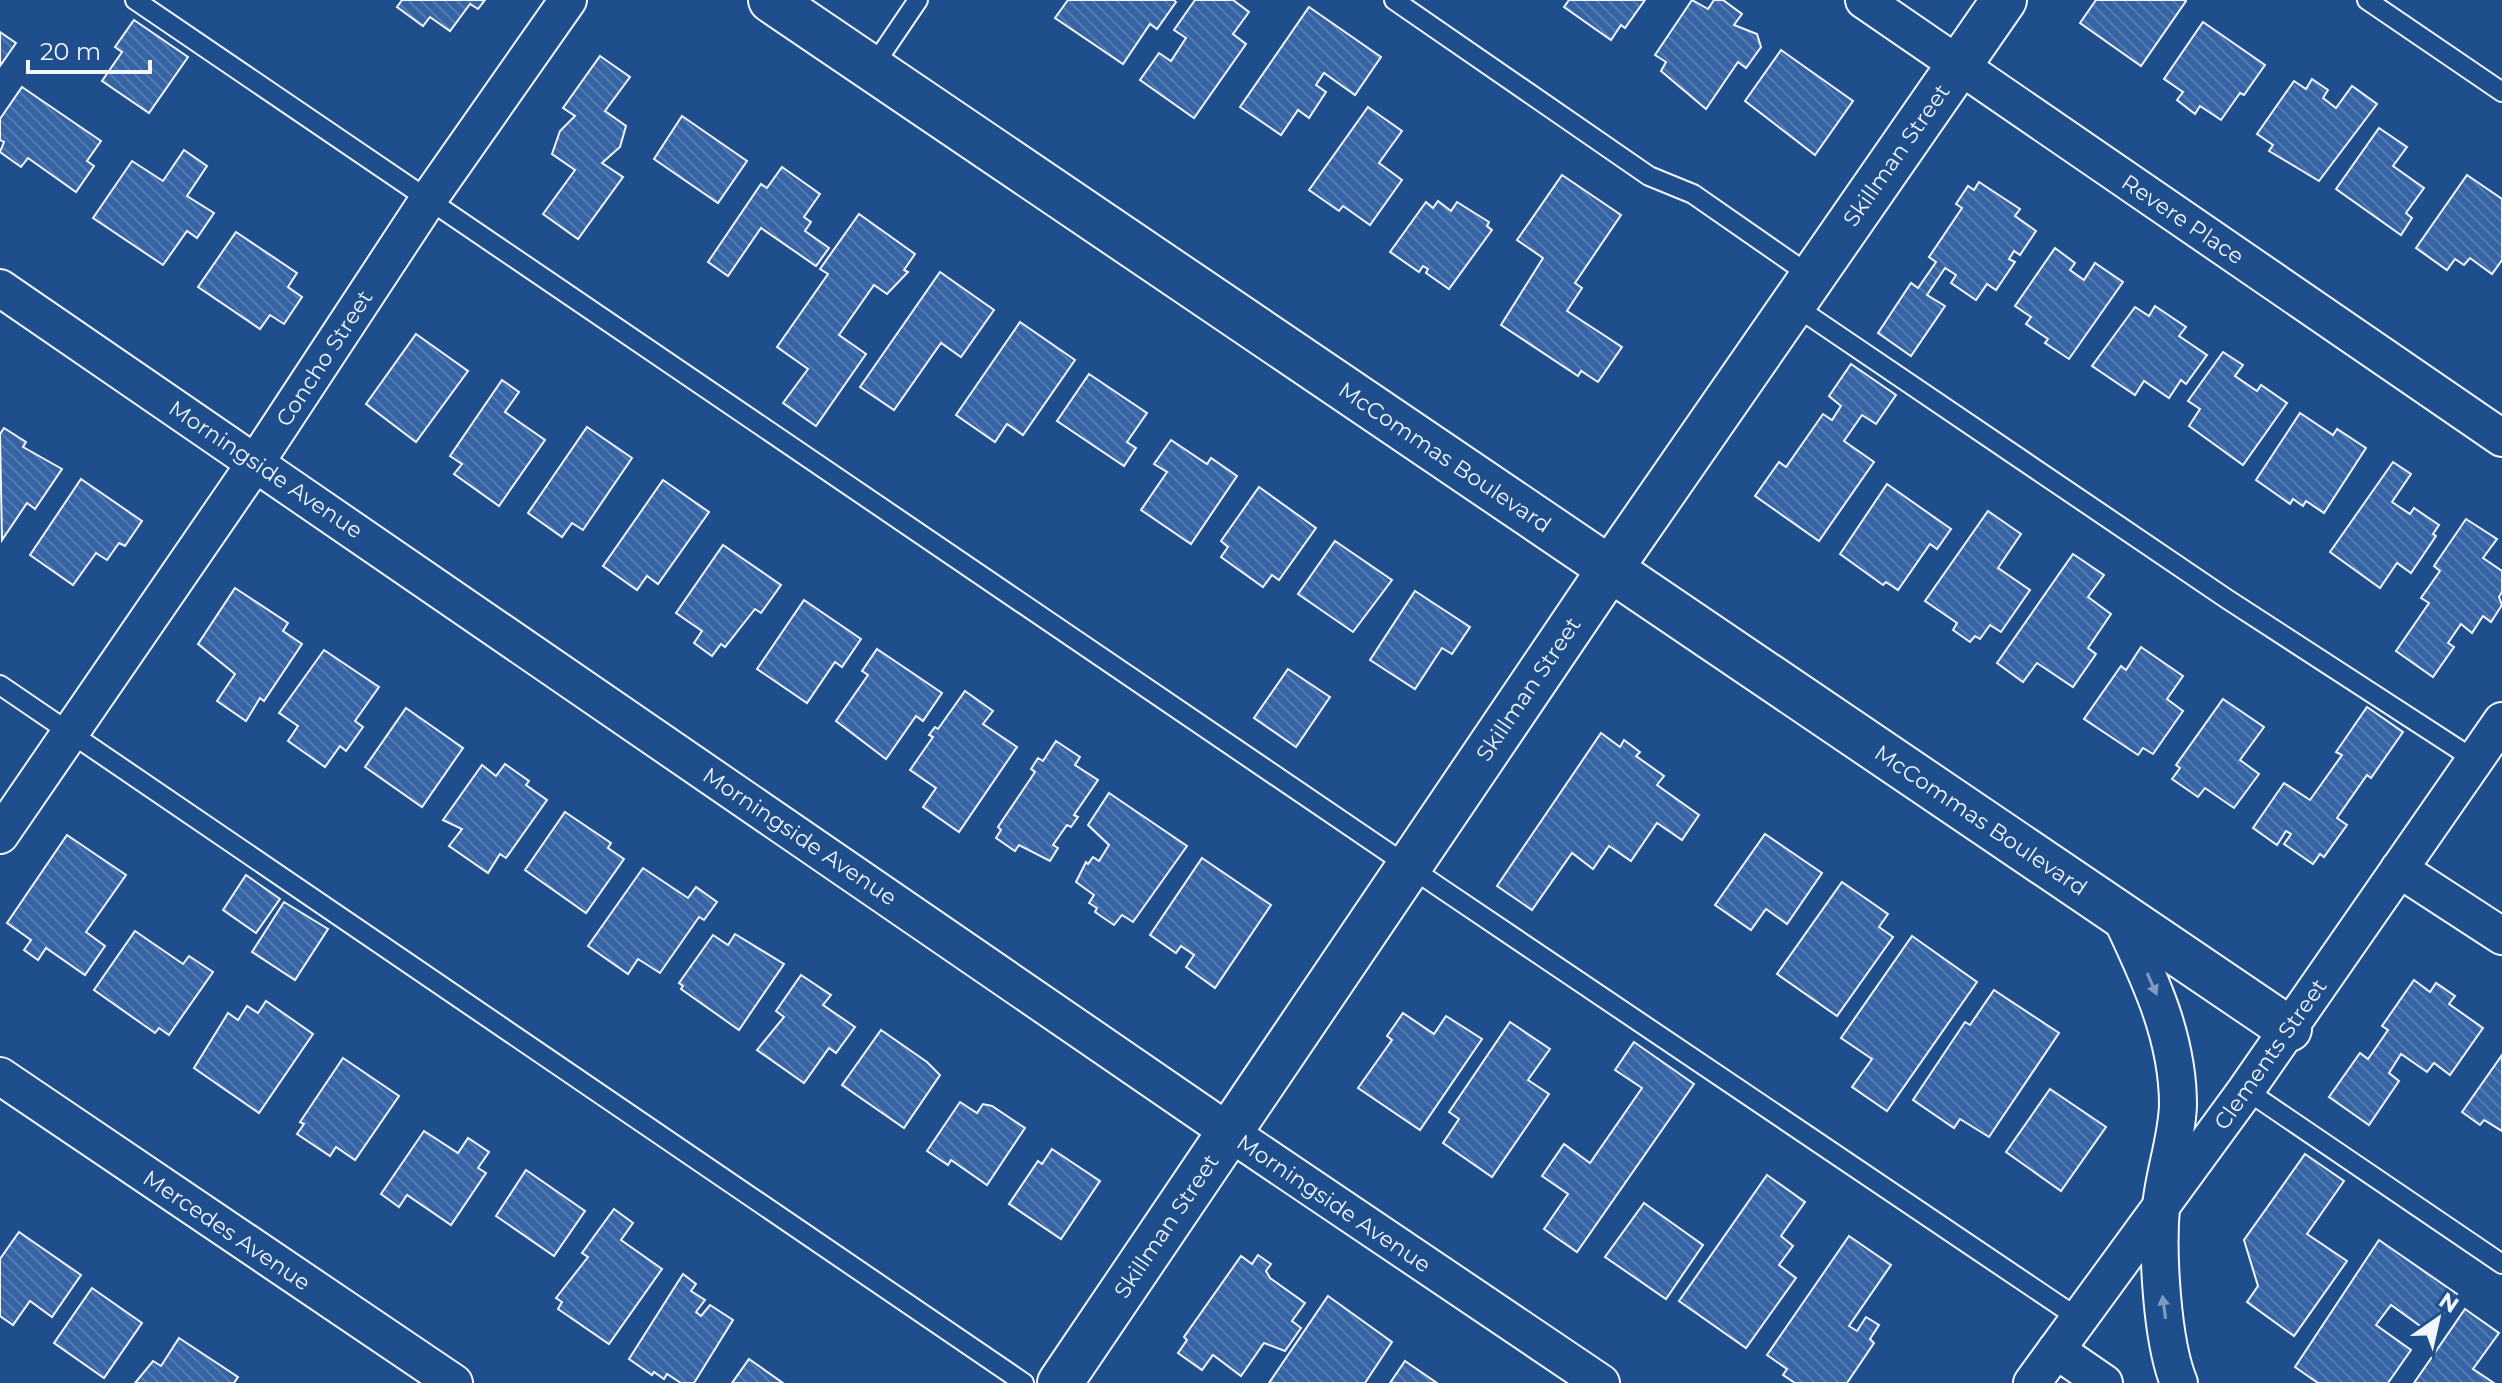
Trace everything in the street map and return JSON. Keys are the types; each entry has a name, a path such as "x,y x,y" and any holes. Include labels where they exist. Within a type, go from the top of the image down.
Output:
{"street":[{"name":"Concho Street","path":"0,835 256,462 428,200 568,0"},
{"name":"McCommas Boulevard","path":"771,0 2289,1029"},
{"name":"Revere Place","path":"1864,0 2502,438"},
{"name":"Skillman Street","path":"1060,1383 1610,569 2004,0"},
{"name":"Morningside Avenue","path":"0,288 1229,1132 1601,1383"},
{"name":"Clements Street","path":"2032,1383 2246,1090 2502,721"},
{"path":"2399,869 2502,936"},
{"path":"2119,913 2156,992 2173,1050 2178,1105 2161,1208 2162,1294 2172,1366 2179,1383"},
{"name":"Mercedes Avenue","path":"0,1076 454,1383"},
{"path":"2056,1350 2104,1383"}],"lane":[{"path":"135,0 2078,1318"},
{"path":"872,68 918,0"},
{"path":"1394,0 1649,176 1693,194 1739,224 1801,290 2227,599 2475,760"},
{"path":"2367,0 2502,92"},
{"path":"0,685 1024,1383"},
{"path":"2246,1090 2502,1264"}],"building":[{"path":"402,0 485,0 478,9 470,4 450,31 430,17 423,26 397,7"},
{"path":"1068,0 1176,2 1157,29 1150,24 1123,64 1055,18"},
{"path":"1195,0 1233,0 1249,12 1233,34 1246,44 1194,118 1140,80 1159,53 1171,61 1186,38 1174,30"},
{"path":"1569,0 1645,0 1625,28 1621,25 1611,40 1564,7"},
{"path":"1692,0 1708,9 1714,0 1723,0 1742,14 1734,25 1757,34 1761,47 1746,68 1738,62 1706,109 1661,71 1666,62 1655,55"},
{"path":"2096,0 2186,1 2141,66 2080,23"},
{"path":"1309,7 1381,57 1355,95 1324,73 1316,85 1326,92 1309,118 1298,110 1281,135 1240,107"},
{"path":"134,20 188,57 149,113 102,81 122,52 115,47"},
{"path":"2203,22 2265,65 2221,120 2200,106 2195,114 2177,100 2183,92 2164,79"},
{"path":"0,32 16,43 0,66"},
{"path":"1781,50 1853,101 1815,155 1745,101"},
{"path":"600,56 630,77 605,111 626,126 620,147 602,163 623,177 578,239 543,214 575,170 552,154 560,131 575,116 563,108"},
{"path":"2312,79 2328,90 2323,98 2336,108 2352,86 2377,104 2319,181 2269,151 2273,145 2257,134 2294,81 2306,89"},
{"path":"22,87 101,141 87,161 94,166 76,192 28,158 21,167 0,152 4,142 0,140 0,119"},
{"path":"1368,107 1402,131 1379,163 1402,180 1370,225 1343,206 1339,211 1309,190"},
{"path":"682,116 747,161 718,203 654,159"},
{"path":"2379,128 2407,147 2393,166 2424,188 2406,213 2412,218 2401,235 2336,189"},
{"path":"184,150 207,166 187,196 214,213 197,238 187,231 163,265 93,218 132,161 163,181"},
{"path":"782,167 820,194 804,217 811,222 805,231 829,248 816,266 761,228 728,276 708,262 761,184 767,188"},
{"path":"1562,175 1621,215 1575,283 1582,288 1567,311 1622,347 1598,382 1581,371 1578,376 1501,325 1543,258 1517,240"},
{"path":"2467,175 2502,199 2502,260 2492,274 2470,258 2464,265 2455,259 2447,270 2416,248"},
{"path":"1979,182 2020,209 2015,216 2036,231 2020,255 2014,251 2009,259 2015,262 1996,290 1987,284 1976,300 1951,283 1956,275 1945,268 1927,295 1945,306 1911,356 1878,333 1911,283 1918,288 1936,262 1929,257 1962,208 1956,204 1968,186 1974,190"},
{"path":"1438,201 1451,211 1457,202 1489,222 1487,226 1492,230 1449,289 1426,273 1428,269 1423,266 1419,272 1390,252 1426,202 1433,208"},
{"path":"859,214 915,254 904,270 908,272 887,294 874,285 839,335 866,354 816,426 783,403 808,369 777,347 828,274 820,269"},
{"path":"236,232 297,273 288,287 302,297 284,324 270,315 260,329 198,287"},
{"path":"2055,248 2075,263 2070,270 2084,280 2095,263 2123,282 2069,359 2045,343 2048,339 2026,324 2031,317 2015,306"},
{"path":"940,272 994,310 961,357 941,343 894,410 860,387"},
{"path":"2155,306 2186,327 2179,336 2207,355 2186,384 2181,380 2169,398 2144,381 2135,395 2092,366 2135,307 2149,316"},
{"path":"1020,322 1075,360 1023,435 1007,424 995,442 956,415"},
{"path":"416,334 468,371 416,442 366,404"},
{"path":"2223,352 2243,365 2235,376 2257,391 2261,385 2287,403 2243,465 2189,426 2200,409 2188,401"},
{"path":"1851,364 1896,395 1876,424 1862,415 1844,441 1874,462 1819,541 1755,496 1779,462 1786,467 1823,414 1832,420 1841,406 1829,396"},
{"path":"1089,374 1147,413 1127,442 1136,448 1124,466 1057,421"},
{"path":"502,380 519,392 505,412 545,440 499,506 454,474 462,464 450,456"},
{"path":"2300,413 2333,435 2337,429 2366,448 2324,513 2306,501 2303,506 2293,499 2290,504 2256,480"},
{"path":"587,427 632,458 583,530 572,523 562,537 528,513"},
{"path":"4,428 26,442 23,447 62,469 35,509 27,503 2,540 0,434"},
{"path":"1171,440 1207,464 1211,458 1237,476 1191,544 1141,510 1167,472 1154,464"},
{"path":"2393,462 2411,474 2392,502 2410,514 2414,508 2439,525 2433,534 2436,536 2411,573 2397,563 2380,588 2330,552"},
{"path":"81,479 142,521 125,546 119,543 107,560 96,553 73,585 30,555"},
{"path":"663,480 709,512 658,584 647,576 637,590 603,566"},
{"path":"1887,484 1951,529 1937,549 1930,544 1898,590 1886,582 1883,585 1840,554"},
{"path":"1259,487 1316,528 1279,580 1272,575 1263,587 1221,557 1228,547 1221,541"},
{"path":"1988,511 2021,534 1998,568 2030,590 2001,632 1990,625 1980,639 1975,636 1970,642 1953,630 1957,623 1925,601"},
{"path":"2466,519 2497,539 2483,558 2502,571 2502,592 2499,597 2502,605 2491,622 2483,616 2472,633 2461,624 2448,643 2454,647 2433,677 2396,651 2429,603 2421,598 2440,571 2434,566"},
{"path":"1335,541 1392,580 1353,632 1298,594"},
{"path":"723,545 781,585 761,613 755,609 725,647 721,644 712,656 694,643 702,631 676,613"},
{"path":"2073,554 2104,575 2088,597 2111,614 2088,648 2096,654 2073,687 2037,663 2023,682 1997,663"},
{"path":"235,588 288,623 283,631 302,644 264,701 260,698 246,721 217,701 235,674 198,644"},
{"path":"1415,591 1470,627 1452,654 1442,648 1415,689 1370,660"},
{"path":"804,600 861,639 842,667 835,662 807,703 757,669"},
{"path":"2141,647 2183,676 2167,699 2183,711 2153,754 2143,748 2138,755 2084,719 2121,666 2126,670"},
{"path":"877,649 942,693 923,721 916,716 886,759 836,721 868,675 862,671"},
{"path":"324,650 379,687 355,721 363,727 346,751 340,746 325,767 288,741 298,726 279,713"},
{"path":"1288,669 1330,697 1296,747 1254,718"},
{"path":"965,691 993,711 983,724 1017,747 959,832 923,807 936,788 910,770 933,737 929,735 935,727 938,729"},
{"path":"2223,699 2264,727 2240,760 2259,774 2234,808 2205,788 2198,797 2172,779 2180,768 2176,765"},
{"path":"2367,707 2403,732 2371,778 2367,775 2337,818 2347,825 2324,857 2320,854 2313,864 2284,844 2291,834 2286,831 2277,845 2253,828 2284,783 2310,800 2342,755 2336,752"},
{"path":"406,708 463,748 422,807 365,767"},
{"path":"1601,733 1620,747 1624,740 1640,752 1636,756 1664,776 1657,785 1699,815 1682,840 1657,823 1631,861 1609,846 1593,869 1572,853 1532,910 1497,886"},
{"path":"1056,741 1080,757 1075,765 1098,780 1074,815 1078,817 1071,827 1067,825 1053,845 1058,848 1050,861 1019,845 1015,851 996,838 1001,830 998,827 1035,772 1031,769 1038,758 1043,761"},
{"path":"505,764 529,781 526,785 547,800 506,858 500,854 488,873 449,846 462,829 443,820 482,765 496,776"},
{"path":"1109,793 1187,846 1133,922 1122,915 1114,925 1095,912 1097,908 1089,903 1094,895 1076,882 1086,862 1088,864 1093,857 1099,861 1109,845 1088,825"},
{"path":"565,812 611,843 608,848 624,859 586,913 525,870"},
{"path":"1765,834 1822,873 1787,924 1766,909 1751,930 1715,905"},
{"path":"67,835 126,875 86,932 105,946 85,975 46,948 38,960 24,950 31,940 7,923"},
{"path":"1202,858 1271,905 1215,988 1186,967 1194,955 1181,946 1176,953 1150,935"},
{"path":"643,868 688,898 696,887 717,902 704,920 699,917 660,973 638,959 628,974 588,946"},
{"path":"246,875 280,899 256,933 223,910"},
{"path":"1842,882 1888,914 1879,927 1893,937 1837,1016 1777,974"},
{"path":"284,902 328,929 295,980 252,952"},
{"path":"135,931 183,964 189,956 213,972 169,1035 159,1028 155,1033 94,990"},
{"path":"735,934 784,964 739,1030 681,989 683,986 679,983 713,935 728,945"},
{"path":"1912,936 1977,982 1887,1111 1852,1087 1872,1059 1841,1038"},
{"path":"801,975 831,995 823,1005 855,1027 836,1053 829,1048 804,1083 757,1050 784,1017 776,1011"},
{"path":"2414,980 2430,992 2436,983 2455,996 2449,1004 2483,1028 2450,1075 2434,1063 2427,1072 2401,1054 2389,1073 2399,1081 2369,1125 2329,1097 2360,1053 2368,1059 2388,1030 2382,1026"},
{"path":"1994,990 2059,1033 1989,1137 1960,1119 1954,1128 1913,1100 1965,1022 1970,1025"},
{"path":"266,1001 313,1034 259,1113 194,1068 228,1013 238,1020 247,1006 258,1013"},
{"path":"1403,1013 1434,1034 1446,1016 1482,1039 1420,1130 1358,1088 1392,1040 1387,1036"},
{"path":"1510,1022 1550,1049 1528,1080 1549,1094 1492,1177 1443,1143 1459,1119 1449,1112"},
{"path":"881,1030 927,1062 940,1075 904,1128 842,1085"},
{"path":"1634,1042 1694,1084 1577,1252 1544,1229 1568,1194 1542,1176 1564,1144 1590,1163 1642,1088 1615,1070"},
{"path":"2502,1055 2502,1131 2484,1120 2480,1125 2462,1112"},
{"path":"343,1058 399,1096 355,1160 336,1147 330,1156 297,1134 304,1124 300,1122"},
{"path":"2050,1089 2106,1127 2061,1191 2006,1152"},
{"path":"960,1102 977,1113 983,1104 992,1106 1025,1128 987,1185 951,1160 948,1165 927,1151"},
{"path":"424,1131 458,1153 468,1138 489,1152 478,1168 486,1173 451,1225 407,1195 399,1207 381,1194"},
{"path":"1052,1149 1100,1181 1061,1239 1009,1204 1038,1161 1042,1164"},
{"path":"2305,1154 2344,1181 2307,1234 2347,1261 2294,1336 2247,1302 2258,1286 2244,1240"},
{"path":"526,1170 585,1211 554,1256 496,1216"},
{"path":"1767,1175 1805,1202 1781,1236 1793,1246 1779,1265 1796,1278 1746,1348 1679,1301"},
{"path":"1644,1203 1703,1245 1666,1299 1605,1257"},
{"path":"614,1209 633,1223 621,1240 662,1269 609,1344 558,1309 562,1302 556,1298 588,1257 582,1253"},
{"path":"19,1232 81,1275 52,1317 30,1301 13,1325 0,1316 0,1259"},
{"path":"1849,1236 1891,1265 1849,1326 1857,1331 1866,1317 1879,1325 1870,1339 1874,1343 1847,1383 1795,1383 1783,1375 1787,1369 1767,1355"},
{"path":"2379,1240 2457,1294 2430,1333 2391,1305 2376,1325 2411,1350 2388,1383 2318,1383 2295,1367"},
{"path":"1258,1255 1271,1264 1266,1271 1270,1278 1305,1303 1292,1321 1301,1328 1285,1351 1264,1343 1241,1376 1213,1355 1202,1370 1178,1353 1187,1340 1184,1337 1241,1256 1252,1264"},
{"path":"683,1274 696,1284 691,1291 705,1300 696,1312 701,1316 710,1305 733,1320 694,1383 681,1383 667,1374 664,1379 654,1372 652,1375 629,1359"},
{"path":"92,1288 142,1323 104,1378 54,1343"},
{"path":"1328,1296 1392,1342 1365,1383 1269,1383"},
{"path":"2465,1309 2499,1333 2473,1369 2494,1383 2414,1383"},
{"path":"179,1338 238,1377 234,1383 135,1383 153,1361 161,1366"},
{"path":"749,1359 783,1383 732,1383"},
{"path":"1405,1361 1437,1383 1390,1383"}]}
